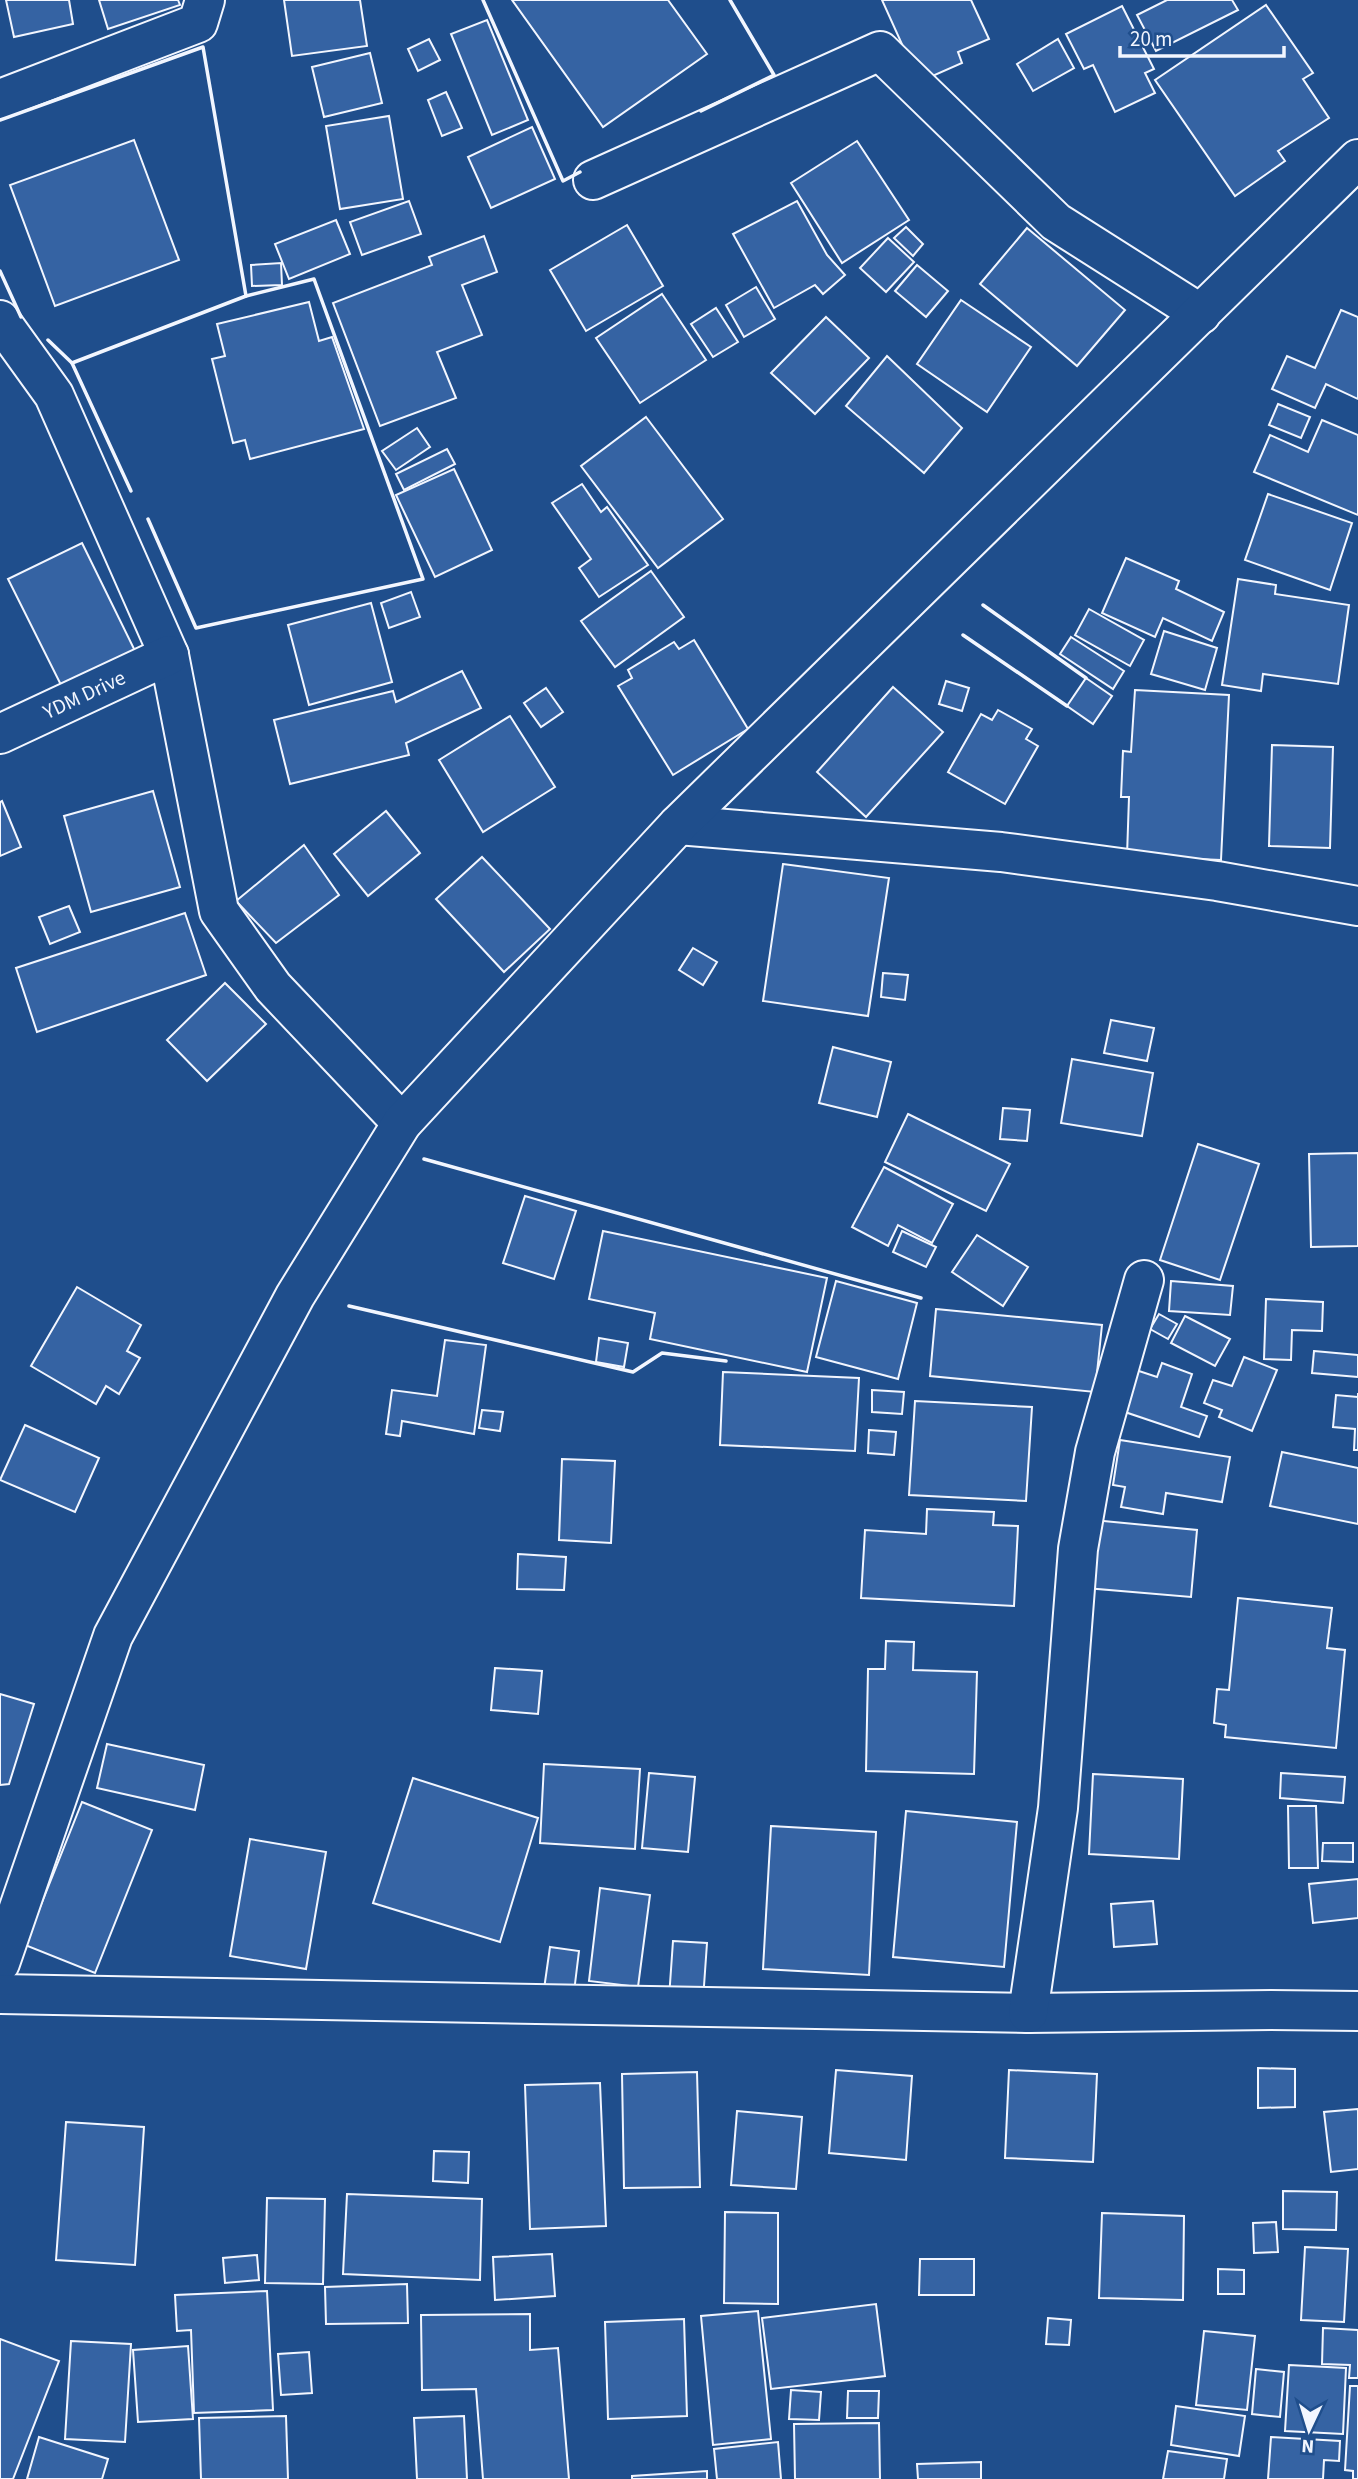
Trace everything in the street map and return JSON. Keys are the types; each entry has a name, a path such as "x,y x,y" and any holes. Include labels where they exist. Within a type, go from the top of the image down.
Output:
{"street":[{"path":"0,99 198,23 205,0"},
{"path":"593,180 880,51 1056,222 1201,314"},
{"path":"0,1963 113,1636 295,1296 402,1123 678,825 1358,159"},
{"path":"0,320 54,395 169,655 219,911 273,986 402,1123"},
{"name":"YDM Drive","path":"0,734 169,655"},
{"path":"678,825 1001,852 1217,881 1358,906"},
{"path":"1028,2013 1058,1808 1078,1549 1095,1452 1144,1280"},
{"path":"0,1994 1028,2013 1358,2011"}],"building":[{"path":"6,0 69,0 73,24 14,37"},
{"path":"99,0 178,0 180,5 108,29"},
{"path":"284,0 360,0 367,46 292,56"},
{"path":"512,0 668,0 707,54 603,127"},
{"path":"882,0 971,0 989,39 958,52 962,63 919,82"},
{"path":"1167,0 1232,0 1238,10 1156,51 1137,15"},
{"path":"1266,5 1313,73 1303,79 1329,118 1278,151 1285,161 1235,196 1155,80"},
{"path":"1122,6 1154,69 1145,73 1155,93 1115,112 1093,65 1084,69 1066,34"},
{"path":"487,20 528,120 492,135 451,34"},
{"path":"429,39 440,60 418,71 408,49"},
{"path":"1058,39 1074,68 1033,91 1017,64"},
{"path":"370,53 382,103 324,117 312,67"},
{"path":"446,92 462,128 442,136 428,100"},
{"path":"389,116 403,199 340,209 326,126"},
{"path":"532,127 555,179 491,208 468,157"},
{"path":"134,140 179,260 55,306 10,185"},
{"path":"857,141 909,220 842,263 791,183"},
{"path":"409,201 421,234 362,255 350,222"},
{"path":"797,201 827,255 845,275 823,294 815,285 774,308 733,234"},
{"path":"336,220 350,254 289,279 275,244"},
{"path":"627,225 663,286 586,331 550,270"},
{"path":"906,227 923,244 913,256 894,238"},
{"path":"1027,228 1125,310 1077,366 980,284"},
{"path":"484,236 497,272 462,285 482,335 437,352 456,398 380,426 333,303 432,265 429,257"},
{"path":"888,238 914,262 886,292 860,268"},
{"path":"281,263 282,285 252,286 251,265"},
{"path":"917,265 948,291 926,317 895,291"},
{"path":"756,287 775,319 744,337 726,305"},
{"path":"662,294 706,360 640,403 596,338"},
{"path":"961,300 1031,347 987,412 917,364"},
{"path":"309,302 319,341 332,337 364,429 250,459 245,440 233,443 212,359 225,356 217,324"},
{"path":"716,308 738,342 713,357 691,324"},
{"path":"1341,310 1358,317 1358,399 1326,384 1315,408 1272,389 1287,356 1315,368"},
{"path":"826,317 869,358 815,414 771,373"},
{"path":"887,356 962,428 924,473 846,406"},
{"path":"1278,404 1310,417 1301,438 1269,425"},
{"path":"646,417 723,519 658,568 581,466"},
{"path":"1322,420 1358,435 1358,515 1254,472 1270,435 1308,452"},
{"path":"417,428 430,447 396,470 382,451"},
{"path":"447,449 455,464 404,490 396,474"},
{"path":"454,469 492,550 435,577 396,495"},
{"path":"582,484 601,512 607,507 648,565 599,597 579,568 591,559 552,503"},
{"path":"1268,494 1352,523 1330,590 1245,560"},
{"path":"82,543 139,659 66,695 8,579"},
{"path":"1126,558 1179,581 1176,589 1224,612 1212,641 1163,618 1155,637 1102,613"},
{"path":"651,571 684,617 615,667 581,621"},
{"path":"1238,579 1276,585 1275,594 1349,605 1338,684 1263,674 1261,691 1222,685"},
{"path":"411,592 420,617 389,628 381,603"},
{"path":"371,603 392,682 309,705 288,625"},
{"path":"1089,609 1144,640 1130,666 1075,635"},
{"path":"1164,631 1217,648 1205,690 1151,674"},
{"path":"1071,637 1124,671 1113,689 1060,654"},
{"path":"694,640 748,729 673,775 618,686 632,678 628,670 674,642 679,649"},
{"path":"462,671 481,708 406,743 409,755 290,784 274,720 393,691 396,702"},
{"path":"1086,678 1112,696 1093,724 1067,706"},
{"path":"946,681 969,688 962,711 939,704"},
{"path":"893,687 943,732 866,817 817,772"},
{"path":"546,688 563,712 541,727 524,703"},
{"path":"1135,690 1229,695 1221,860 1127,856 1129,797 1121,797 1123,751 1131,752"},
{"path":"998,710 1032,729 1026,739 1038,746 1005,804 948,772 981,714 992,720"},
{"path":"510,716 555,787 483,832 439,760"},
{"path":"1272,745 1333,747 1330,848 1269,846"},
{"path":"153,791 180,887 91,912 64,816"},
{"path":"2,801 21,847 0,856 0,802"},
{"path":"386,811 420,853 368,896 334,854"},
{"path":"304,845 339,895 276,943 236,901"},
{"path":"482,857 550,929 504,972 436,899"},
{"path":"783,864 889,878 868,1016 763,1001"},
{"path":"69,906 80,932 50,944 39,917"},
{"path":"185,913 206,975 37,1032 16,968"},
{"path":"693,948 717,962 703,985 679,970"},
{"path":"883,973 908,975 905,1000 881,997"},
{"path":"225,983 266,1024 207,1081 167,1040"},
{"path":"1111,1020 1154,1028 1147,1061 1104,1053"},
{"path":"833,1047 891,1062 877,1117 819,1103"},
{"path":"1072,1059 1153,1073 1142,1136 1061,1123"},
{"path":"1003,1108 1030,1110 1027,1141 1000,1139"},
{"path":"908,1114 1010,1164 986,1211 885,1162"},
{"path":"1198,1144 1259,1164 1220,1280 1160,1260"},
{"path":"1358,1153 1358,1246 1311,1247 1309,1154"},
{"path":"884,1167 953,1204 932,1243 898,1225 888,1246 852,1227"},
{"path":"525,1196 576,1211 554,1279 503,1263"},
{"path":"603,1231 827,1278 807,1372 650,1339 655,1313 589,1299"},
{"path":"902,1231 936,1247 926,1267 893,1252"},
{"path":"977,1235 1028,1267 1003,1306 952,1272"},
{"path":"836,1281 917,1303 898,1379 816,1357"},
{"path":"1171,1281 1233,1286 1230,1315 1169,1311"},
{"path":"77,1287 141,1325 127,1351 140,1358 119,1394 106,1386 96,1404 31,1366"},
{"path":"1266,1299 1323,1302 1322,1331 1292,1330 1291,1360 1264,1359"},
{"path":"936,1309 1102,1325 1095,1392 930,1376"},
{"path":"1159,1314 1177,1324 1168,1339 1150,1329"},
{"path":"1185,1316 1230,1339 1215,1366 1171,1343"},
{"path":"599,1338 628,1343 624,1367 596,1362"},
{"path":"445,1340 486,1345 474,1434 402,1421 400,1436 386,1434 392,1390 437,1396"},
{"path":"1314,1351 1358,1355 1358,1377 1312,1373"},
{"path":"1244,1357 1277,1370 1252,1431 1219,1417 1222,1410 1204,1403 1213,1380 1232,1386"},
{"path":"1162,1363 1192,1374 1181,1407 1207,1416 1199,1437 1122,1411 1136,1370 1157,1377"},
{"path":"723,1372 859,1378 855,1451 720,1445"},
{"path":"872,1390 904,1392 902,1414 872,1412"},
{"path":"1336,1395 1358,1397 1358,1450 1354,1450 1355,1429 1333,1427"},
{"path":"915,1401 1032,1407 1026,1501 909,1495"},
{"path":"482,1410 503,1412 500,1431 479,1428"},
{"path":"25,1425 99,1458 75,1512 0,1480"},
{"path":"869,1430 896,1432 894,1455 868,1453"},
{"path":"1120,1440 1230,1457 1222,1502 1166,1493 1163,1514 1121,1507 1125,1487 1113,1485"},
{"path":"1282,1452 1358,1468 1358,1524 1270,1506"},
{"path":"562,1459 615,1461 611,1543 559,1540"},
{"path":"927,1509 994,1512 993,1525 1018,1526 1014,1606 861,1598 865,1530 926,1534"},
{"path":"1093,1520 1197,1530 1191,1597 1086,1588"},
{"path":"518,1554 566,1557 564,1590 517,1589"},
{"path":"1238,1598 1332,1608 1327,1648 1345,1650 1336,1748 1225,1737 1226,1725 1214,1723 1217,1689 1229,1690"},
{"path":"886,1641 914,1642 913,1670 977,1672 974,1774 866,1771 868,1669 885,1669"},
{"path":"495,1668 542,1671 538,1714 491,1710"},
{"path":"0,1694 34,1704 9,1784 0,1785"},
{"path":"107,1744 204,1765 195,1810 97,1788"},
{"path":"544,1764 640,1769 635,1849 540,1843"},
{"path":"649,1773 695,1777 688,1852 642,1848"},
{"path":"1281,1773 1345,1777 1343,1803 1280,1798"},
{"path":"1093,1774 1183,1779 1179,1859 1089,1854"},
{"path":"413,1778 538,1818 500,1942 373,1903"},
{"path":"82,1802 152,1830 95,1973 25,1945"},
{"path":"1288,1806 1316,1806 1318,1868 1289,1868"},
{"path":"906,1811 1017,1822 1004,1967 893,1957"},
{"path":"771,1826 876,1832 869,1975 763,1969"},
{"path":"250,1839 326,1852 306,1969 230,1956"},
{"path":"1323,1843 1353,1843 1353,1862 1322,1861"},
{"path":"1358,1879 1358,1918 1313,1923 1309,1884"},
{"path":"600,1888 650,1895 638,1987 589,1981"},
{"path":"1153,1901 1157,1944 1114,1947 1111,1904"},
{"path":"673,1941 707,1943 703,2000 669,1998"},
{"path":"550,1947 579,1951 574,1992 544,1989"},
{"path":"1258,2068 1295,2069 1295,2107 1258,2108"},
{"path":"836,2070 912,2076 906,2160 829,2153"},
{"path":"1009,2070 1097,2074 1093,2162 1005,2158"},
{"path":"697,2072 700,2187 624,2188 622,2074"},
{"path":"600,2083 606,2226 530,2229 525,2085"},
{"path":"1358,2109 1358,2169 1331,2172 1324,2112"},
{"path":"737,2111 802,2117 796,2189 731,2185"},
{"path":"66,2122 144,2127 135,2265 56,2260"},
{"path":"434,2151 469,2152 468,2183 433,2181"},
{"path":"1283,2191 1337,2192 1336,2230 1283,2229"},
{"path":"347,2194 482,2199 480,2280 343,2274"},
{"path":"267,2198 325,2199 323,2284 265,2283"},
{"path":"725,2212 778,2213 778,2304 724,2303"},
{"path":"1102,2213 1184,2216 1183,2300 1099,2298"},
{"path":"1276,2222 1278,2252 1254,2253 1253,2223"},
{"path":"1305,2247 1348,2249 1344,2322 1301,2320"},
{"path":"552,2254 555,2296 495,2300 493,2257"},
{"path":"257,2255 259,2280 225,2283 223,2258"},
{"path":"920,2259 974,2259 974,2295 919,2295"},
{"path":"1218,2269 1244,2270 1244,2294 1218,2294"},
{"path":"407,2284 408,2323 326,2324 325,2287"},
{"path":"267,2291 273,2410 194,2413 191,2330 177,2331 175,2295"},
{"path":"876,2304 885,2376 771,2389 762,2318"},
{"path":"758,2311 771,2439 713,2445 701,2316"},
{"path":"530,2314 530,2350 558,2348 569,2479 483,2479 476,2389 422,2390 421,2315"},
{"path":"1048,2318 1071,2320 1069,2345 1046,2344"},
{"path":"684,2319 687,2416 608,2419 605,2322"},
{"path":"1323,2328 1358,2330 1358,2378 1349,2378 1350,2365 1322,2364"},
{"path":"1204,2331 1255,2336 1247,2410 1196,2405"},
{"path":"0,2339 59,2361 13,2479 0,2479"},
{"path":"71,2341 131,2344 125,2442 65,2439"},
{"path":"188,2346 193,2419 138,2422 133,2350"},
{"path":"309,2352 312,2393 281,2395 278,2354"},
{"path":"1289,2365 1346,2368 1343,2434 1285,2431"},
{"path":"1256,2369 1284,2372 1280,2417 1252,2414"},
{"path":"1350,2386 1358,2386 1358,2479 1353,2479 1353,2471 1345,2470"},
{"path":"791,2390 821,2392 819,2420 789,2419"},
{"path":"848,2391 879,2391 878,2418 847,2418"},
{"path":"1176,2406 1245,2416 1239,2456 1171,2445"},
{"path":"286,2416 288,2479 201,2479 199,2418"},
{"path":"464,2416 467,2479 417,2479 414,2418"},
{"path":"879,2423 880,2479 795,2479 794,2424"},
{"path":"39,2437 108,2459 102,2479 27,2479"},
{"path":"1271,2437 1340,2441 1339,2461 1324,2460 1323,2479 1268,2479"},
{"path":"778,2442 781,2479 717,2479 714,2449"},
{"path":"1168,2451 1227,2459 1224,2479 1163,2479"},
{"path":"981,2462 981,2479 918,2479 917,2464"},
{"path":"707,2471 707,2479 632,2479 632,2476"}],"wall":[{"path":"483,0 563,181 580,172"},
{"path":"701,111 774,75 730,0"},
{"path":"0,120 203,47 246,296 72,363 48,340"},
{"path":"0,271 21,317"},
{"path":"148,519 196,628 423,579 314,279 246,296"},
{"path":"72,363 131,491"},
{"path":"983,605 1086,678"},
{"path":"963,635 1067,706"},
{"path":"424,1159 921,1298"},
{"path":"349,1306 633,1372 662,1353 726,1361"}]}
